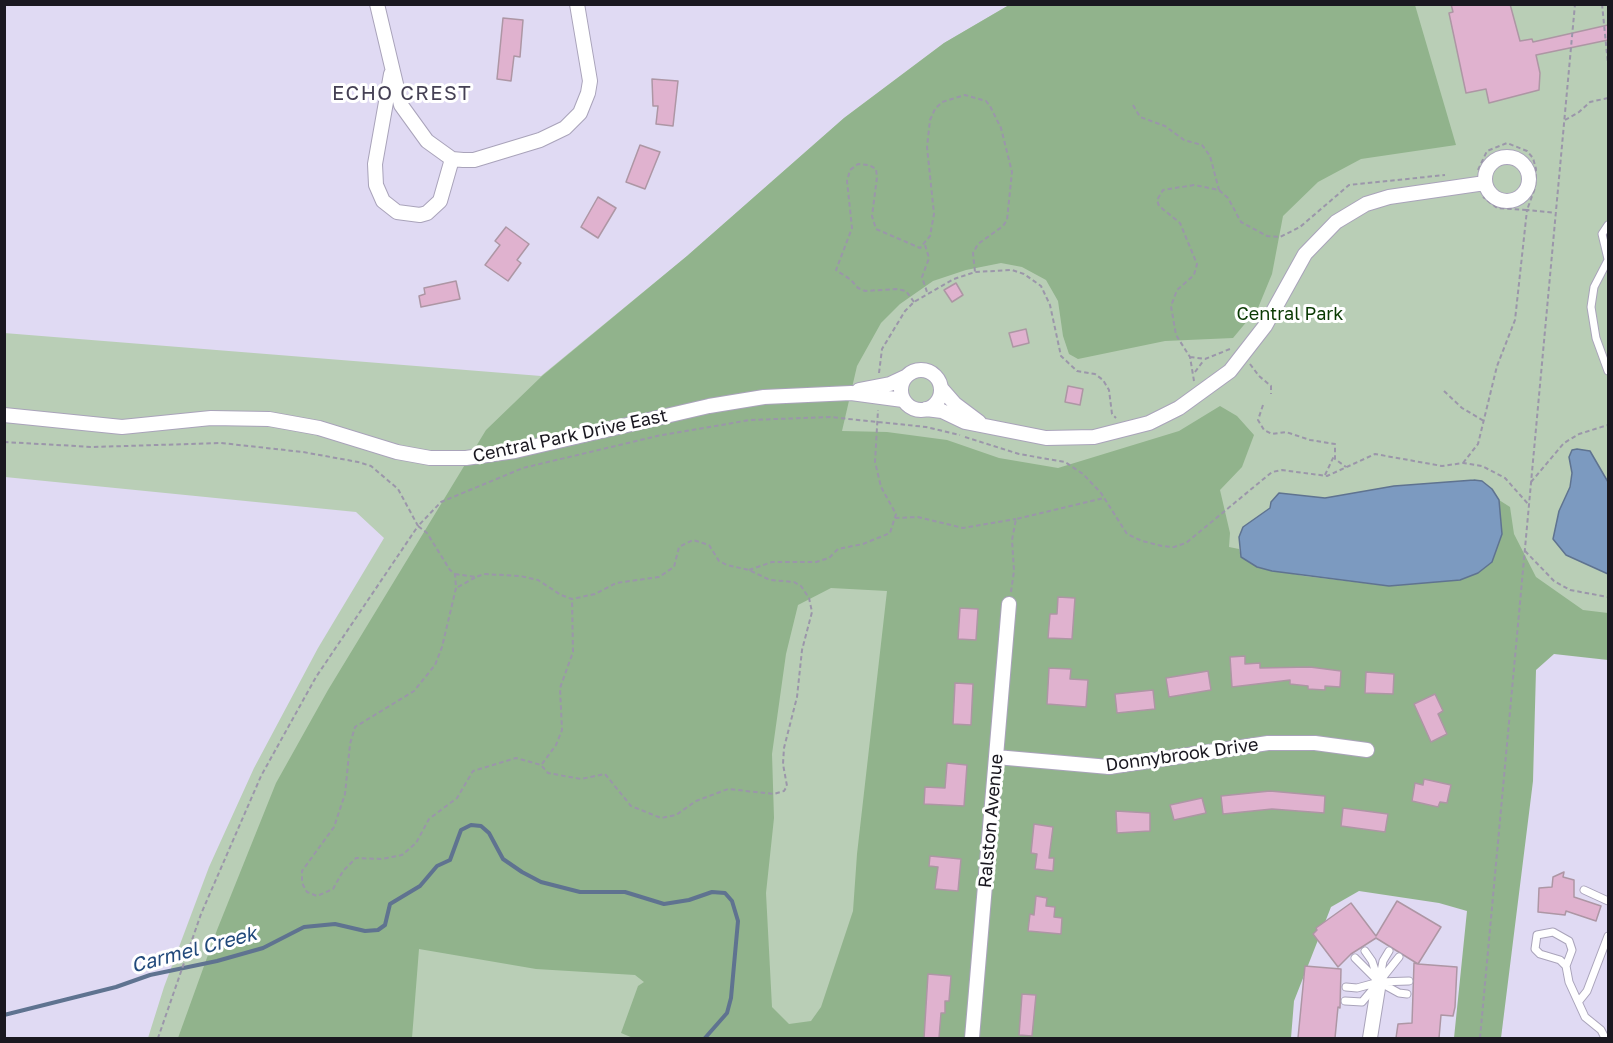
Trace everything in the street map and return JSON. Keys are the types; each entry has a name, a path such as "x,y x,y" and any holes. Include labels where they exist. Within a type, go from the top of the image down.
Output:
{"street":[{"path":"377,4 401,105 409,118 427,141 452,159 474,160 540,141 575,120 585,104 590,81 577,4"},
{"path":"392,71 375,164 376,185 383,201 398,212 420,215 428,213 440,201 452,159"},
{"name":"Central Park Drive East","path":"4,415 122,427 211,418 269,419 319,428 397,452 430,458 466,458 515,451 734,401 764,397 851,393 903,400 913,408 942,411 965,422 1034,437 1063,439 1094,437 1136,427 1179,408 1230,371 1244,356 1265,326 1305,254 1336,222 1366,204 1389,197 1485,183"},
{"name":"Central Park Drive East","path":"851,393 864,387 891,384 916,370 930,371 938,378 941,388 955,404 983,426"},
{"path":"903,400 901,388 905,377"},
{"path":"926,409 939,399 941,388"},
{"name":"Ralston Avenue","path":"972,1038 1009,604"},
{"name":"Donnybrook Drive","path":"996,757 1109,767 1268,743 1315,743 1367,750"},
{"path":"1370,1038 1378,982"}],"lane":[{"path":"1608,225 1602,234 1608,260 1594,287 1591,307 1596,338 1608,371"},
{"path":"1584,890 1608,901"},
{"path":"1567,963 1540,954 1535,949 1537,935 1553,932 1561,934 1569,941 1572,950 1567,963 1569,982 1585,1017 1601,1030 1605,1038"},
{"path":"1579,1001 1587,992 1608,936"},
{"path":"1365,951 1372,961 1378,982"},
{"path":"1378,982 1389,951"},
{"path":"1345,1001 1362,1002 1399,957"},
{"path":"1355,958 1378,982 1399,993 1407,994"},
{"path":"1346,987 1357,988 1378,982 1409,981"}],"path":[{"path":"1480,1038 1575,4"},
{"path":"1602,4 1608,64"},
{"path":"1565,120 1590,102 1608,97 1608,76"},
{"path":"914,302 906,291 897,289 865,291 836,270 852,228 847,181 850,170 858,164 869,165 876,169 878,177 872,216 876,229 915,248 925,245 930,236 934,207 927,147 930,120 934,109 942,102 965,95 976,96 986,101 998,122 1012,172 1007,220 1003,226 978,244 973,253 975,272"},
{"path":"1133,105 1140,117 1165,126 1184,140 1202,145 1210,156 1219,190"},
{"path":"1463,463 1475,449 1497,366 1515,320 1527,210 1556,213"},
{"path":"925,245 929,258 922,277 927,293"},
{"path":"879,382 879,355 895,326 914,302 927,293 975,272 1004,269 1019,272 1041,286 1050,305 1061,356 1077,371 1095,374 1103,380 1109,390 1112,414 1122,421"},
{"path":"1195,372 1205,359 1228,349 1236,351"},
{"path":"1190,357 1205,359"},
{"path":"1248,362 1271,386 1271,394"},
{"path":"1444,391 1462,408 1484,421"},
{"path":"749,570 772,562 816,562 829,558 838,549 863,544 890,533 896,514 881,487 875,469 879,401"},
{"path":"1263,405 1258,420 1264,430 1272,434 1286,432 1310,440 1335,444 1334,456 1324,477"},
{"path":"158,1038 187,951 261,777 322,667 418,526 441,502 504,475 657,436 717,424 777,418 830,417 926,427 1019,454 1065,462 1083,474 1104,498 1132,538 1174,547 1194,538 1272,472 1282,470 1324,477 1371,455 1382,454 1448,466 1463,463 1482,466 1497,472 1529,505"},
{"path":"1532,482 1564,443 1589,429 1608,425"},
{"path":"4,442 93,447 221,443 284,449 358,462 371,466 398,489 418,526 427,533 450,570 455,574 476,577"},
{"path":"1334,456 1337,462 1346,468"},
{"path":"895,518 918,517 963,528 988,526 1104,498"},
{"path":"1009,604 1014,571 1012,540 1016,519"},
{"path":"455,574 456,588 435,665 425,680 397,704 355,727 350,744 345,794 334,827 302,871 302,883 307,892 317,896 333,889 335,883 356,858 382,859 402,855 416,843 429,819 457,798 473,771 510,759 516,758 542,765 548,773 581,779 605,774 631,806 661,818 676,815 696,801 728,789 763,794 784,791 787,786 783,764 784,748 796,697 802,650 812,612 809,598 801,586 794,582 770,580 749,570 719,561 709,545 693,540 679,547 674,567 659,578 616,583 595,594 572,599 561,595 538,580 520,576 484,574 456,588"},
{"path":"1525,551 1554,581 1570,590 1608,597"},
{"path":"542,765 556,745 562,730 560,688 573,652 572,599"}],"green space":[{"name":"Central Park","path":"1009,5 1608,5 1608,654 898,590 858,1038 148,1038 164,987 209,867 254,768 318,648 384,538 356,512 5,477 4,333 541,376 687,256 844,118 944,43"},
{"name":"Central Park","path":"1009,5 1415,5 1456,145 1361,159 1318,182 1283,216 1272,274 1258,308 1233,338 1165,341 1078,359 1069,354 1063,336 1058,301 1046,280 1022,267 1001,263 966,270 933,281 900,304 881,323 857,366 842,431 887,432 947,440 999,458 1058,468 1179,431 1220,406 1237,416 1254,435 1242,467 1220,490 1230,533 1229,547 1239,549 1241,557 1257,567 1304,576 1389,586 1460,580 1502,534 1499,500 1510,507 1514,534 1536,577 1583,610 1608,613 1608,660 1554,654 1536,670 1533,781 1501,1038 1454,1038 1467,911 1439,903 1359,891 1331,907 1294,1001 1291,1038 633,1038 621,1033 638,986 644,982 635,975 536,969 419,949 412,1038 178,1038 217,930 276,783 328,690 486,430 542,376 687,256 844,118 944,43","holes":["831,588 887,591 857,854 853,911 821,1007 811,1021 789,1024 772,1007 766,893 774,818 772,754 786,654 798,605"]}],"water":[{"path":"1572,450 1590,451 1608,482 1608,574 1566,555 1553,539 1559,511 1570,487 1572,473 1569,457"},
{"path":"1482,481 1492,489 1499,500 1502,534 1492,562 1478,573 1460,580 1389,586 1272,571 1257,567 1241,557 1239,537 1243,527 1270,508 1271,502 1279,493 1325,498 1394,486"}],"building":[{"path":"1451,4 1510,4 1520,41 1532,39 1533,42 1608,25 1608,40 1536,55 1540,73 1539,90 1489,103 1486,89 1466,93 1449,13 1453,12"},
{"path":"503,18 523,20 520,57 514,56 511,81 497,79"},
{"path":"652,79 678,81 673,126 656,124 658,106 653,106"},
{"path":"640,145 660,152 645,189 626,182"},
{"path":"598,197 616,208 598,238 581,227"},
{"path":"506,227 529,244 517,260 521,263 508,281 485,265 500,245 495,241"},
{"path":"456,281 460,299 421,307 419,296 425,294 424,288"},
{"path":"956,283 963,295 952,302 944,290"},
{"path":"1026,329 1029,343 1013,347 1009,333"},
{"path":"1068,386 1083,389 1080,405 1065,402"},
{"path":"1058,597 1075,598 1072,639 1048,638 1050,614 1057,614"},
{"path":"960,608 978,609 976,640 958,639"},
{"path":"1245,656 1245,664 1260,663 1260,668 1310,667 1341,671 1340,687 1325,686 1325,690 1308,689 1308,686 1290,684 1290,680 1232,687 1230,657"},
{"path":"1049,668 1071,669 1070,679 1088,680 1086,707 1047,704"},
{"path":"1208,671 1211,690 1169,697 1166,678"},
{"path":"1366,672 1394,674 1393,694 1365,693"},
{"path":"955,683 973,684 971,725 953,724"},
{"path":"1153,690 1155,709 1117,713 1115,694"},
{"path":"1435,694 1443,711 1438,714 1447,734 1431,742 1414,704"},
{"path":"947,763 967,765 964,806 924,804 925,787 945,788"},
{"path":"1424,779 1451,785 1447,803 1440,802 1438,807 1412,801 1415,783 1423,785"},
{"path":"1270,791 1325,796 1324,813 1272,809 1223,814 1221,796"},
{"path":"1202,798 1206,813 1174,820 1170,805"},
{"path":"1343,808 1388,814 1385,832 1341,826"},
{"path":"1116,811 1150,813 1150,831 1117,833"},
{"path":"1034,824 1053,827 1049,858 1054,858 1053,871 1035,869 1037,854 1031,853"},
{"path":"930,856 961,859 958,891 935,889 938,867 929,866"},
{"path":"1564,872 1563,877 1574,880 1574,897 1601,906 1596,921 1566,911 1565,915 1538,912 1539,888 1552,887 1553,877"},
{"path":"1036,896 1047,898 1046,906 1055,907 1054,917 1062,918 1061,934 1028,931 1030,914 1034,915"},
{"path":"1397,901 1441,927 1418,964 1376,938 1351,954 1338,967 1313,934 1316,928 1351,903 1376,936"},
{"path":"1414,963 1457,967 1453,1016 1441,1015 1439,1038 1396,1038 1398,1024 1412,1023"},
{"path":"1305,966 1341,969 1340,1008 1338,1007 1335,1038 1298,1038"},
{"path":"928,974 951,976 949,1001 945,1001 945,1013 941,1013 939,1038 924,1038"},
{"path":"1022,994 1036,995 1032,1036 1019,1035"}],"waterway":[{"name":"Carmel Creek","path":"4,1015 116,987 150,975 217,961 263,948 304,927 335,924 365,931 378,930 385,925 390,904 420,886 437,866 450,860 461,830 471,825 481,826 489,833 503,859 541,882 580,892 625,892 664,904 689,900 712,892 725,893 732,901 738,921 731,998 727,1013 705,1038"}],"district":[{"name":"ECHO CREST","path":"402,94"}]}
